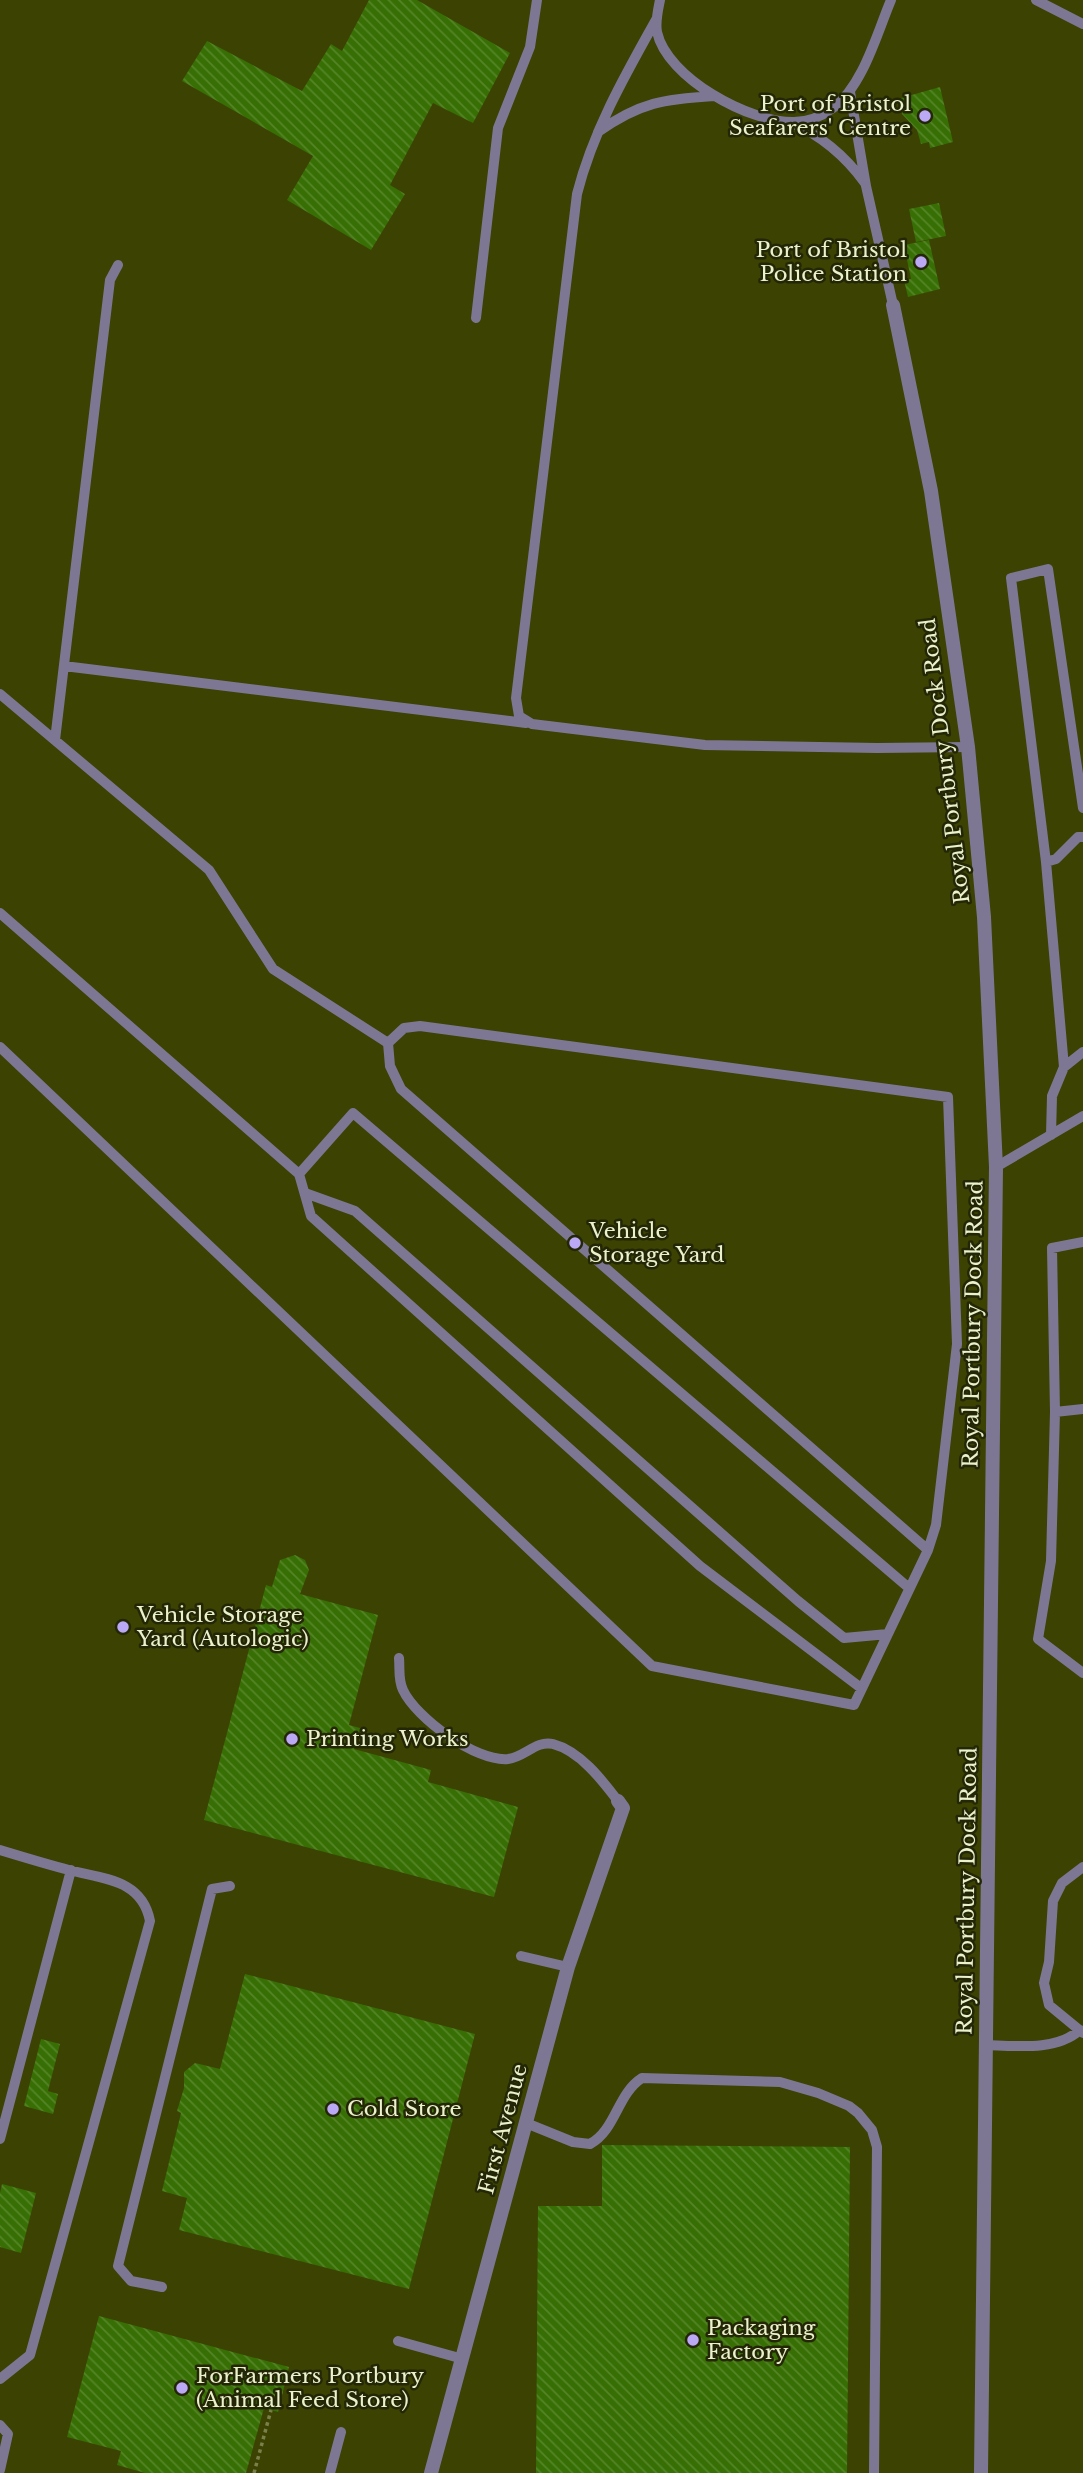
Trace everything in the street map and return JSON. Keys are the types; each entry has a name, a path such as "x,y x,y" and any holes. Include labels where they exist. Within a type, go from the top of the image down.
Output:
{"street":[{"name":"Royal Portbury Dock Road","path":"892,305 931,491 968,747 984,917 996,1167 982,2473"},
{"name":"First Avenue","path":"431,2473 568,1967 623,1808 618,1801"}],"lane":[{"path":"476,318 498,128 530,47 537,0"},
{"path":"660,0 657,19 660,40 677,67 698,86 717,96 762,116 790,122 803,122 822,114 850,92 891,0"},
{"path":"1036,0 1083,24"},
{"path":"532,724 519,716 516,698 577,194 585,160 657,19"},
{"name":"Royal Portbury Dock Road","path":"850,92 866,186 892,305"},
{"path":"598,132 625,114 647,104 687,97 717,96"},
{"path":"790,122 812,132 829,145 853,167 866,186"},
{"path":"55,740 110,280 118,265"},
{"path":"1051,1135 1052,1096 1063,1067 1046,862 1011,578 1048,569 1083,808"},
{"path":"64,666 705,745 968,747"},
{"path":"0,694 209,870 274,969 388,1043"},
{"path":"1046,862 1056,859 1078,837 1083,836"},
{"path":"0,913 299,1174 311,1216 679,1548 862,1688"},
{"path":"0,1047 652,1666 854,1705 928,1550 936,1525 957,1344 948,1097 420,1026 404,1027 388,1043 390,1066 401,1089 928,1550"},
{"path":"1063,1067 1083,1052"},
{"path":"299,1174 353,1113 909,1588"},
{"path":"996,1167 1083,1116"},
{"path":"305,1193 355,1210 798,1601 844,1638 888,1634"},
{"path":"1083,1242 1052,1248 1055,1412 1051,1561 1038,1639 1083,1673"},
{"path":"1055,1412 1083,1409"},
{"path":"399,1658 399,1680 404,1692 419,1714 440,1729 480,1754 497,1759 512,1759 536,1746 549,1743 560,1746 572,1753 618,1801"},
{"path":"0,1850 114,1880 134,1891 147,1906 150,1921 30,2356 0,2379"},
{"path":"986,2045 1024,2046 1069,2040 1081,2031 1049,2004 1044,1983 1049,1962 1053,1901 1062,1883 1083,1867"},
{"path":"0,2139 71,1870"},
{"path":"162,2287 131,2281 118,2266 212,1889 230,1886"},
{"path":"520,1956 568,1967"},
{"path":"526,2123 573,2142 590,2144 607,2129 630,2088 642,2078 780,2082 838,2101 858,2113 872,2130 877,2147 874,2473"},
{"path":"398,2341 463,2359"},
{"path":"0,2426 8,2434 0,2470"},
{"path":"330,2473 341,2432"}],"path":[{"path":"254,2473 271,2410"}],"building":[{"path":"369,0 417,0 510,53 473,123 433,103 390,185 405,194 371,250 287,200 313,156 182,81 207,41 302,91 331,44 342,51"},
{"name":"Port of Bristol Seafarers' Centre","path":"940,87 953,142 930,148 929,142 921,144 917,130 902,114 901,98"},
{"path":"939,203 946,236 916,242 909,209"},
{"name":"Port of Bristol Police Station","path":"929,240 940,289 908,297 904,280 911,279 904,245"},
{"name":"Printing Works","path":"295,1555 305,1560 309,1570 300,1594 378,1615 349,1725 360,1728 354,1749 431,1770 428,1782 518,1807 494,1897 204,1820 266,1585 272,1587 280,1560"},
{"name":"Cold Store","path":"245,1974 475,2034 409,2289 179,2230 187,2198 162,2191 181,2113 177,2111 184,2088 184,2072 195,2063 220,2069"},
{"path":"41,2039 60,2044 48,2091 58,2094 53,2114 24,2106"},
{"name":"Packaging Factory","path":"602,2145 850,2147 847,2473 536,2473 538,2206 602,2206"},
{"path":"2,2184 36,2193 21,2253 0,2247"},
{"name":"ForFarmers Portbury (Animal Feed Store)","path":"99,2316 289,2367 278,2412 264,2408 246,2473 145,2473 117,2465 121,2451 67,2437"}],"place":[{"name":"Port of Bristol Seafarers' Centre","path":"925,116"},
{"name":"Port of Bristol Police Station","path":"921,262"},
{"name":"Vehicle Storage Yard","path":"575,1243"},
{"name":"Vehicle Storage Yard (Autologic)","path":"123,1627"},
{"name":"Printing Works","path":"292,1739"},
{"name":"Cold Store","path":"333,2109"},
{"name":"Packaging Factory","path":"693,2340"},
{"name":"ForFarmers Portbury (Animal Feed Store)","path":"182,2388"}]}
